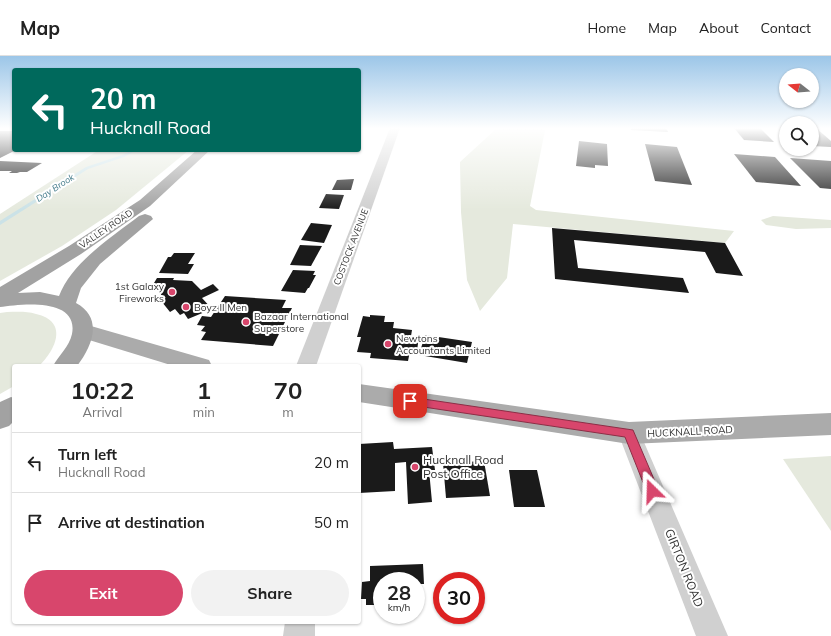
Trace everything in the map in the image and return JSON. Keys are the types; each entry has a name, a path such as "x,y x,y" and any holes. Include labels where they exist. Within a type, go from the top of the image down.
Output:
{"highway":[{"name":"VALLEY ROAD","path":"0,295 75,250 145,203 210,156"},
{"name":"VALLEY ROAD","path":"66,304 72,287 94,260 182,188"},
{"path":"0,301 18,298 45,298 66,304 80,315 84,331 80,344 65,364"}],"main road":[{"path":"84,331 194,364"},
{"name":"HUCKNALL ROAD","path":"361,394 629,433 831,424"}],"street":[{"name":"COSTOCK AVENUE","path":"307,364 385,155"},
{"name":"GIRTON ROAD","path":"629,433 712,636"},
{"path":"299,636 300,624"}],"shaded area":[{"path":"91,155 183,155 116,210 62,246 0,281 0,214"},
{"path":"468,155 540,155 530,206 536,210 734,231 725,243 513,224 507,278 480,311 467,280 461,212 460,162"},
{"path":"773,216 831,220 831,228 796,229 766,225 761,220"},
{"path":"29,312 46,318 56,329 56,336 51,352 41,364 12,364 12,387 0,394 0,313"},
{"path":"831,456 831,531 783,459"}],"building":[{"path":"577,155 608,155 608,166 595,165 595,168 576,166"},
{"path":"648,155 680,155 692,185 655,181"},
{"path":"735,155 775,157 801,186 756,182"},
{"path":"790,158 831,161 831,189 820,188"},
{"path":"0,161 42,163 27,172 9,173 12,171 0,171"},
{"path":"354,179 351,190 332,190 337,180"},
{"path":"326,194 344,195 339,209 319,208"},
{"path":"311,223 332,225 324,243 301,240"},
{"path":"552,228 725,243 743,276 716,273 705,252 574,240 578,268 683,278 689,293 555,279"},
{"path":"300,245 322,246 311,266 290,265"},
{"path":"174,253 195,253 188,264 194,264 188,274 159,273 168,257 171,257"},
{"path":"293,270 315,271 313,275 316,275 305,293 281,291"},
{"path":"157,278 174,278 173,280 192,281 201,290 213,284 219,290 202,298 212,309 188,319 184,313 180,315 175,309 170,312 162,302 165,301 154,283"},
{"name":"Bazaar International Superstore","path":"225,296 286,300 282,308 292,308 273,346 201,340 206,332 201,331 205,326 197,325 202,316 211,317"},
{"name":"Newtons Accountants Limited","path":"370,315 385,316 384,322 394,322 393,328 412,330 411,336 419,336 417,351 410,351 408,361 370,358 371,353 357,352 361,337 357,337 363,316 370,317"},
{"path":"425,335 472,342 467,363 419,355"},
{"path":"393,442 394,449 432,447 435,470 429,470 432,502 408,504 406,462 395,463 395,491 361,493 361,444"},
{"path":"484,461 490,496 446,498 443,463"},
{"path":"509,470 537,470 545,507 514,507"},
{"path":"423,564 423,572 373,572 373,605 366,605 366,599 361,599 362,582 370,581 370,566"}],"waterway":[{"name":"Day Brook","path":"0,223 87,168 125,155"}],"place":[{"name":"1st Galaxy Fireworks","path":"172,292"},
{"name":"Boyz II Men","path":"186,307"},
{"name":"Bazaar International Superstore","path":"246,322"},
{"name":"Newtons Accountants Limited","path":"388,344"},
{"name":"Hucknall Road Post Office","path":"415,467"}],"route":[{"path":"410,401 629,433 652,491"}]}
